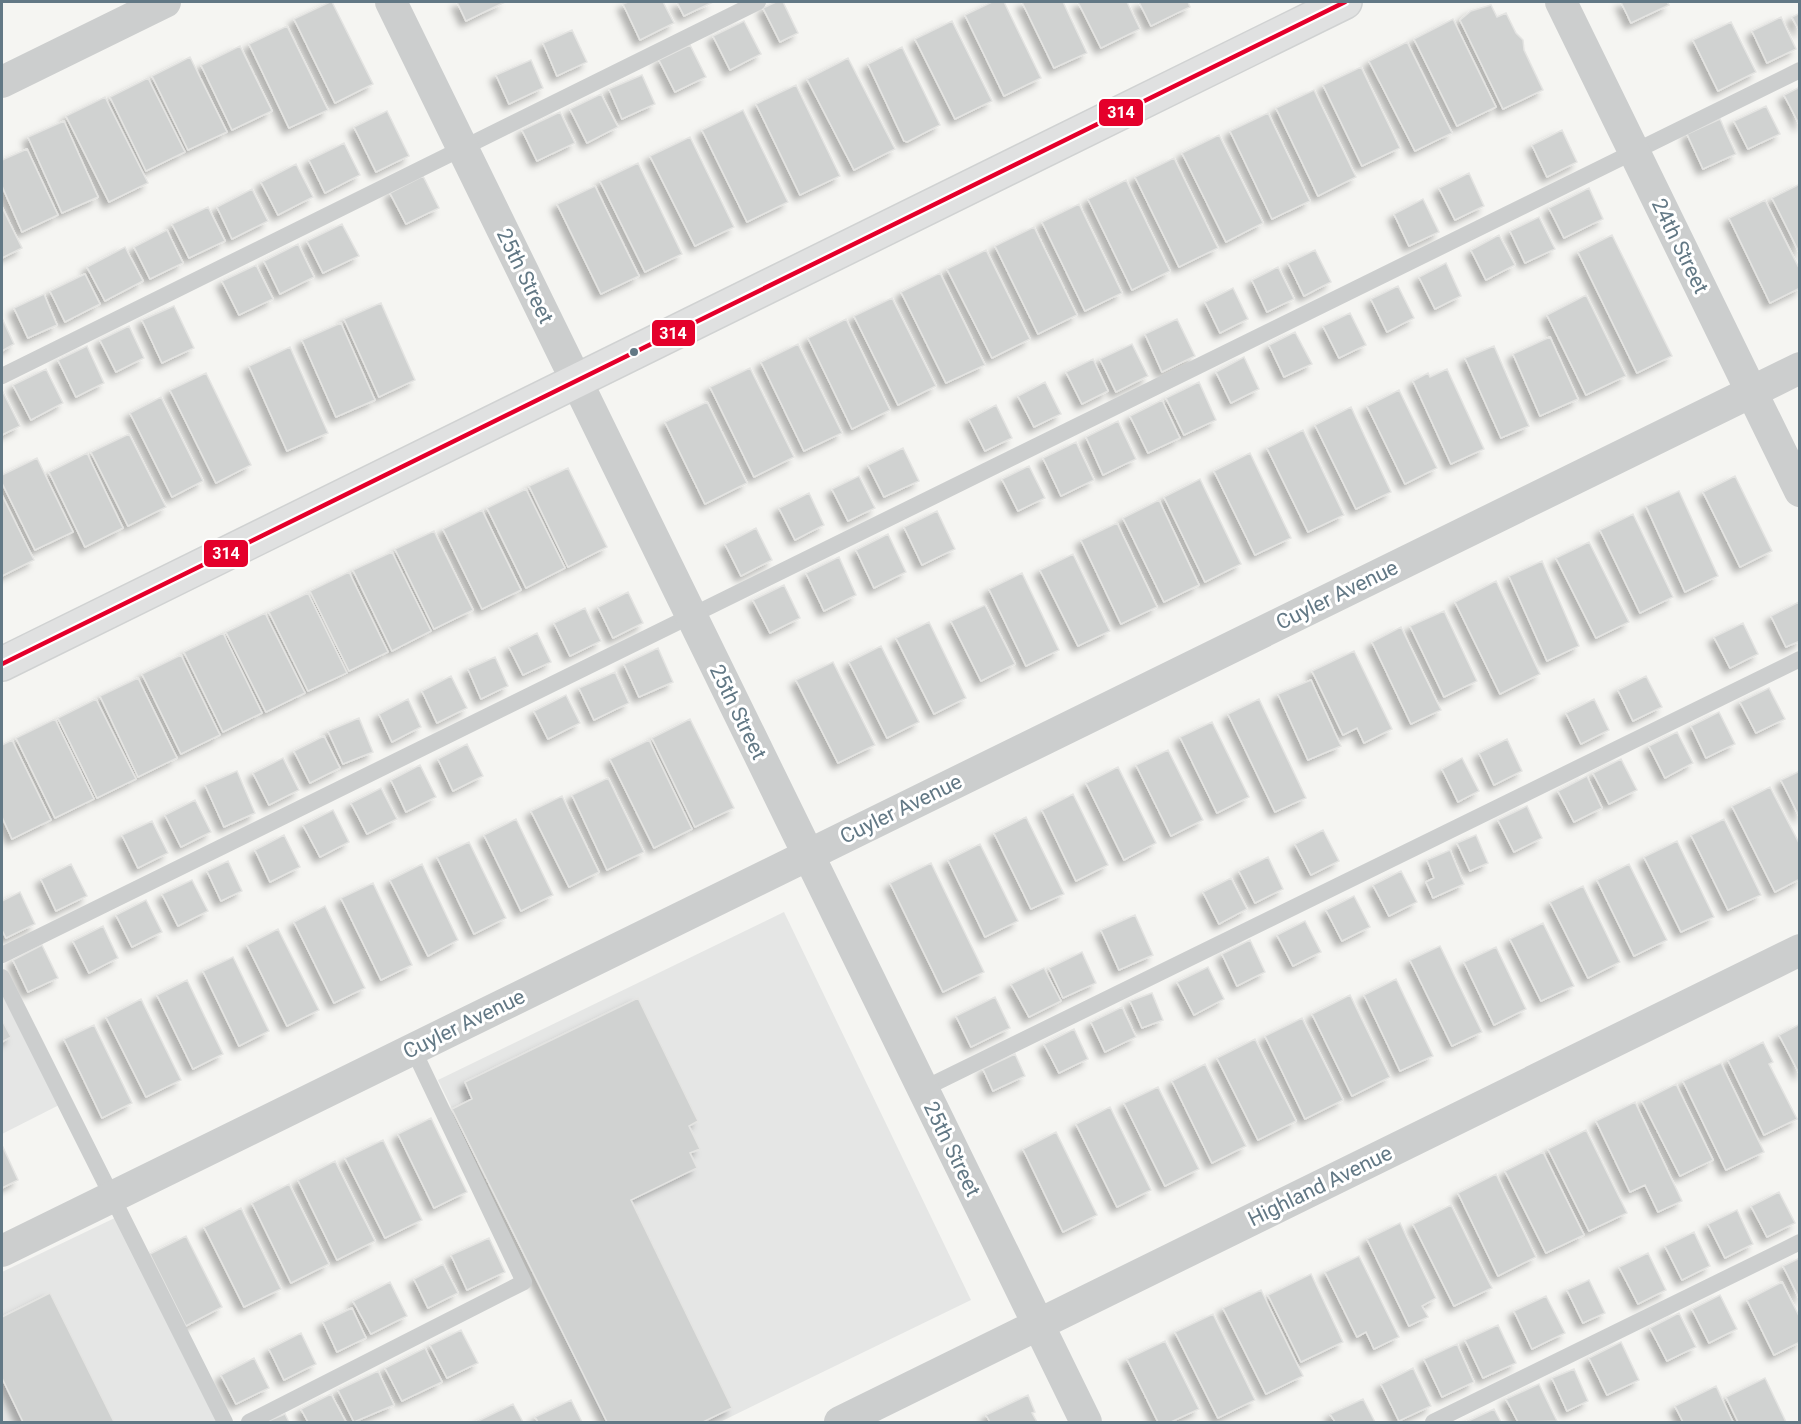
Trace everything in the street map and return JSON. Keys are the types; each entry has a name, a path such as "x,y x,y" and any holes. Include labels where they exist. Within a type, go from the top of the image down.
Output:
{"street":[{"path":"2,82 165,2"},
{"name":"25th Street","path":"391,2 1086,1422"},
{"path":"2,664 1345,2"},
{"name":"24th Street","path":"1561,2 1800,491"},
{"name":"Cuyler Avenue","path":"2,1251 1800,368"},
{"name":"Highland Avenue","path":"840,1422 1800,950"}],"lane":[{"path":"2,376 758,2"},
{"path":"2,955 1800,70"},
{"path":"923,1089 1800,659"},
{"path":"2,977 225,1422"},
{"path":"249,1422 524,1282 413,1049"},
{"path":"1433,1422 1800,1242"}],"shaded area":[{"path":"784,912 971,1300 720,1422 605,1422 438,1080"},
{"path":"2,977 65,1102 2,1134"},
{"path":"121,1215 223,1422 2,1422 2,1272"}],"building":[{"path":"330,2 373,84 335,103 294,19"},
{"path":"457,2 505,2 466,21"},
{"path":"663,2 674,23 640,40 623,4"},
{"path":"677,2 713,2 684,16"},
{"path":"776,2 783,2 798,33 780,42 763,8"},
{"path":"992,2 1004,2 1041,78 1004,96 965,15"},
{"path":"1022,2 1063,2 1087,53 1054,68"},
{"path":"1078,2 1127,2 1140,29 1101,48"},
{"path":"1139,2 1188,2 1190,7 1151,26"},
{"path":"1621,2 1667,2 1669,5 1631,23"},
{"path":"1491,5 1497,17 1506,13 1516,33 1523,40 1524,50 1543,90 1503,109 1460,20 1471,11"},
{"path":"1800,13 1800,32 1792,17"},
{"path":"1781,17 1796,49 1767,63 1752,31"},
{"path":"1453,19 1496,107 1457,126 1414,39"},
{"path":"744,21 761,54 730,70 713,36"},
{"path":"952,21 992,101 955,119 915,39"},
{"path":"1731,22 1756,72 1718,91 1693,40"},
{"path":"287,26 328,110 289,128 249,44"},
{"path":"572,30 587,62 557,76 543,43"},
{"path":"1407,42 1452,133 1415,151 1369,61"},
{"path":"690,45 706,77 675,92 659,60"},
{"path":"240,46 272,111 232,130 201,65"},
{"path":"902,47 940,125 907,142 904,141 868,64"},
{"path":"190,57 227,132 188,150 152,76"},
{"path":"848,58 895,149 854,170 807,79"},
{"path":"531,60 543,88 509,104 496,75"},
{"path":"1361,67 1400,148 1362,166 1323,85"},
{"path":"642,75 655,104 622,119 609,89"},
{"path":"148,78 185,152 146,171 110,97"},
{"path":"796,85 840,176 800,195 756,104"},
{"path":"1800,87 1800,126 1784,95"},
{"path":"1314,90 1356,177 1318,196 1276,108"},
{"path":"601,94 618,127 587,143 570,109"},
{"path":"105,97 148,183 109,202 66,116"},
{"path":"1766,106 1780,134 1748,149 1734,121"},
{"path":"743,110 788,202 747,222 702,130"},
{"path":"387,111 409,156 376,172 354,127"},
{"path":"560,112 575,143 537,161 522,130"},
{"path":"1268,113 1310,201 1272,219 1230,131"},
{"path":"1720,119 1736,154 1703,169 1687,134"},
{"path":"64,121 98,197 62,213 28,137"},
{"path":"1562,130 1577,162 1547,177 1532,145"},
{"path":"1219,135 1263,223 1226,242 1182,153"},
{"path":"690,137 734,227 695,246 650,156"},
{"path":"344,143 360,175 325,193 309,160"},
{"path":"27,149 58,215 22,232 2,186 2,160"},
{"path":"1174,158 1218,248 1179,267 1135,177"},
{"path":"638,163 682,254 645,272 600,181"},
{"path":"296,164 313,197 278,215 261,182"},
{"path":"1469,173 1484,206 1455,220 1439,188"},
{"path":"423,176 439,208 406,224 390,193"},
{"path":"1126,180 1170,271 1132,290 1088,199"},
{"path":"1800,184 1800,254 1772,198"},
{"path":"595,186 639,276 601,294 557,204"},
{"path":"1589,188 1603,219 1564,238 1549,208"},
{"path":"252,189 268,221 232,239 217,207"},
{"path":"1423,199 1439,232 1409,246 1394,214"},
{"path":"1765,200 1800,270 1800,288 1770,303 1729,218"},
{"path":"1079,204 1122,293 1085,311 1042,222"},
{"path":"2,207 22,248 2,258"},
{"path":"208,207 225,241 189,258 172,224"},
{"path":"1539,217 1555,249 1525,263 1510,231"},
{"path":"342,224 359,256 323,273 307,241"},
{"path":"1034,227 1077,315 1038,334 995,246"},
{"path":"167,230 183,263 150,279 134,247"},
{"path":"1499,235 1515,265 1486,280 1471,250"},
{"path":"1612,235 1672,356 1637,373 1578,252"},
{"path":"298,244 314,277 280,294 264,261"},
{"path":"125,247 143,281 105,301 87,267"},
{"path":"986,250 1030,339 992,358 947,269"},
{"path":"1315,250 1331,282 1304,296 1288,263"},
{"path":"1446,263 1461,296 1435,309 1419,277"},
{"path":"256,265 273,299 239,315 222,281"},
{"path":"1278,267 1294,299 1267,312 1252,280"},
{"path":"940,273 985,365 946,383 901,292"},
{"path":"85,274 100,304 65,322 50,291"},
{"path":"1398,286 1414,318 1387,332 1371,299"},
{"path":"1233,288 1248,319 1220,333 1205,302"},
{"path":"44,294 57,325 28,338 14,308"},
{"path":"1586,295 1626,376 1586,395 1547,315"},
{"path":"892,298 936,386 898,405 854,316"},
{"path":"381,303 415,380 379,397 344,319"},
{"path":"174,306 194,348 162,363 142,320"},
{"path":"1350,313 1366,345 1339,358 1323,326"},
{"path":"2,318 14,344 2,351"},
{"path":"846,319 890,410 852,429 808,338"},
{"path":"1177,319 1195,356 1162,372 1145,334"},
{"path":"341,323 375,400 336,417 302,340"},
{"path":"129,326 144,358 116,372 100,340"},
{"path":"1295,332 1312,364 1284,377 1269,345"},
{"path":"1550,337 1578,399 1540,416 1513,354"},
{"path":"798,344 842,433 804,451 761,362"},
{"path":"1132,344 1148,376 1116,392 1100,359"},
{"path":"87,346 104,383 76,397 58,360"},
{"path":"1494,346 1529,426 1501,438 1465,358"},
{"path":"290,347 328,433 287,451 249,366"},
{"path":"1244,357 1259,389 1231,403 1216,372"},
{"path":"1093,359 1108,391 1082,404 1066,372"},
{"path":"750,368 794,457 754,477 710,387"},
{"path":"46,369 63,403 31,420 13,385"},
{"path":"1447,369 1484,449 1451,464 1413,381 1428,373 1430,377"},
{"path":"206,373 251,465 216,483 170,390"},
{"path":"1045,382 1061,414 1034,427 1018,396"},
{"path":"1199,382 1216,420 1184,435 1166,398"},
{"path":"2,390 20,426 2,435"},
{"path":"1399,390 1437,468 1405,484 1367,406"},
{"path":"161,397 203,481 172,497 130,413"},
{"path":"1162,400 1180,438 1148,453 1130,416"},
{"path":"707,402 747,483 705,504 665,422"},
{"path":"996,405 1012,438 985,451 969,419"},
{"path":"1351,407 1391,492 1356,509 1315,425"},
{"path":"1118,421 1136,459 1103,475 1086,437"},
{"path":"1303,430 1344,515 1308,532 1267,448"},
{"path":"129,434 166,507 128,526 91,452"},
{"path":"1076,442 1094,480 1061,496 1043,458"},
{"path":"903,448 919,481 884,497 868,465"},
{"path":"87,453 123,528 85,547 49,472"},
{"path":"1250,453 1291,538 1255,555 1214,471"},
{"path":"37,458 73,532 35,550 2,483 2,475"},
{"path":"1029,466 1045,498 1018,511 1002,479"},
{"path":"568,468 607,547 568,567 529,486"},
{"path":"859,476 875,508 848,521 832,489"},
{"path":"1735,476 1772,551 1740,567 1703,492"},
{"path":"1200,479 1241,564 1205,582 1164,497"},
{"path":"526,489 565,568 526,588 487,508"},
{"path":"1679,491 1718,576 1685,592 1646,506"},
{"path":"809,493 824,525 795,540 779,508"},
{"path":"2,495 34,560 2,576"},
{"path":"1159,500 1199,585 1164,602 1123,518"},
{"path":"482,510 521,590 482,609 443,529"},
{"path":"937,511 955,549 922,565 904,527"},
{"path":"1633,514 1673,597 1640,613 1600,530"},
{"path":"1117,523 1157,607 1121,624 1081,540"},
{"path":"756,528 772,560 741,576 725,544"},
{"path":"434,531 473,610 434,629 395,549"},
{"path":"888,534 906,572 874,588 856,550"},
{"path":"1589,542 1629,622 1596,638 1556,558"},
{"path":"392,552 431,631 392,651 353,570"},
{"path":"1073,554 1110,631 1078,646 1040,570"},
{"path":"839,557 856,595 824,611 806,573"},
{"path":"1542,561 1579,646 1547,661 1509,576"},
{"path":"349,572 388,652 349,671 310,591"},
{"path":"1022,573 1059,650 1026,666 989,589"},
{"path":"1496,581 1540,674 1500,694 1455,602"},
{"path":"784,585 800,618 770,633 753,600"},
{"path":"628,592 643,623 613,638 598,607"},
{"path":"308,593 347,673 308,691 269,612"},
{"path":"1799,602 1800,641 1786,647 1771,616"},
{"path":"985,605 1015,664 981,681 951,621"},
{"path":"585,608 601,641 570,656 554,623"},
{"path":"1444,611 1477,681 1444,697 1410,626"},
{"path":"265,613 305,693 266,712 226,632"},
{"path":"929,622 966,698 934,714 896,638"},
{"path":"1743,623 1758,654 1730,668 1714,637"},
{"path":"1401,627 1441,710 1411,724 1372,642"},
{"path":"223,633 262,713 223,732 184,652"},
{"path":"537,633 551,662 523,675 509,647"},
{"path":"881,646 919,722 887,738 849,662"},
{"path":"658,648 673,682 639,697 624,664"},
{"path":"1354,651 1392,729 1364,743 1357,728 1343,735 1312,671"},
{"path":"181,655 220,735 181,754 142,674"},
{"path":"495,657 508,686 481,699 468,669"},
{"path":"833,662 875,745 838,763 796,680"},
{"path":"615,672 629,703 594,720 579,688"},
{"path":"451,676 467,708 437,723 422,691"},
{"path":"1646,676 1662,707 1633,721 1618,690"},
{"path":"138,678 177,758 138,777 100,696"},
{"path":"1311,680 1341,746 1308,760 1278,694"},
{"path":"1769,688 1785,719 1756,733 1740,702"},
{"path":"566,695 580,723 548,739 534,711"},
{"path":"96,699 136,779 97,798 58,718"},
{"path":"408,699 421,727 392,742 379,714"},
{"path":"1259,699 1306,798 1275,812 1228,714"},
{"path":"1594,699 1609,730 1581,744 1566,713"},
{"path":"1719,712 1735,744 1706,758 1691,726"},
{"path":"359,718 373,752 343,764 328,731"},
{"path":"55,719 94,799 55,818 16,738"},
{"path":"690,719 734,808 695,827 652,738"},
{"path":"1212,722 1249,797 1217,813 1180,737"},
{"path":"1677,732 1693,763 1665,778 1649,746"},
{"path":"324,736 340,768 310,783 294,751"},
{"path":"1507,739 1522,771 1494,785 1479,753"},
{"path":"12,740 51,820 12,839 2,817 2,745"},
{"path":"649,740 692,829 654,848 610,759"},
{"path":"467,744 483,776 453,791 438,759"},
{"path":"1168,750 1203,820 1171,836 1136,765"},
{"path":"283,758 299,790 269,805 253,773"},
{"path":"1462,758 1479,791 1458,802 1442,769"},
{"path":"1621,759 1637,790 1609,804 1593,773"},
{"path":"420,765 436,797 406,812 391,780"},
{"path":"1118,767 1156,843 1124,860 1086,783"},
{"path":"237,771 255,813 224,827 205,785"},
{"path":"1800,771 1800,818 1781,780"},
{"path":"1587,776 1602,808 1574,822 1558,791"},
{"path":"608,778 644,852 607,870 572,795"},
{"path":"1770,787 1800,845 1800,879 1775,892 1732,806"},
{"path":"381,788 397,819 367,834 351,803"},
{"path":"1073,794 1108,865 1076,881 1042,810"},
{"path":"562,796 599,872 569,887 531,811"},
{"path":"195,800 211,832 181,847 165,815"},
{"path":"1527,806 1542,838 1514,852 1498,820"},
{"path":"333,810 349,842 320,857 303,825"},
{"path":"1026,817 1064,894 1031,909 994,833"},
{"path":"516,819 553,895 521,911 484,835"},
{"path":"1724,819 1761,895 1728,910 1691,835"},
{"path":"152,821 168,853 138,868 122,835"},
{"path":"1323,830 1339,861 1311,875 1295,844"},
{"path":"284,835 300,867 270,882 255,850"},
{"path":"1476,835 1488,863 1470,871 1457,843"},
{"path":"1677,841 1714,917 1681,932 1644,857"},
{"path":"469,842 506,918 474,934 437,857"},
{"path":"980,844 1018,921 985,937 948,860"},
{"path":"1450,850 1464,884 1433,898 1426,882 1434,878 1427,860"},
{"path":"1268,857 1283,889 1255,903 1239,871"},
{"path":"228,861 242,891 221,901 207,871"},
{"path":"931,863 984,972 943,992 890,883"},
{"path":"71,864 87,896 56,911 41,879"},
{"path":"422,864 458,940 428,956 390,880"},
{"path":"1629,864 1667,940 1634,956 1597,880"},
{"path":"1401,871 1417,902 1389,916 1373,885"},
{"path":"1231,878 1247,909 1219,924 1203,892"},
{"path":"192,880 208,911 178,926 162,894"},
{"path":"373,883 412,965 381,980 341,898"},
{"path":"1583,886 1620,962 1588,978 1550,902"},
{"path":"20,892 35,924 6,938 2,930 2,901"},
{"path":"1354,896 1370,927 1342,941 1326,910"},
{"path":"146,900 162,932 132,947 116,915"},
{"path":"325,906 365,988 334,1003 294,922"},
{"path":"1135,915 1153,955 1119,970 1101,930"},
{"path":"1305,921 1321,952 1293,966 1277,935"},
{"path":"1543,923 1574,986 1541,1001 1510,939"},
{"path":"103,926 118,958 89,973 73,941"},
{"path":"278,929 319,1010 287,1026 247,945"},
{"path":"1250,940 1265,972 1237,986 1222,954"},
{"path":"42,945 58,978 28,992 13,960"},
{"path":"1440,946 1482,1032 1452,1046 1410,960"},
{"path":"1496,947 1526,1009 1494,1025 1464,962"},
{"path":"1082,952 1096,983 1063,998 1049,968"},
{"path":"233,957 269,1031 239,1046 203,971"},
{"path":"1208,967 1224,999 1194,1015 1177,982"},
{"path":"1044,968 1061,1001 1029,1017 1011,984"},
{"path":"1396,979 1433,1056 1400,1071 1364,995"},
{"path":"187,980 223,1054 193,1069 157,995"},
{"path":"1152,993 1163,1020 1142,1028 1130,1001"},
{"path":"1350,995 1390,1077 1352,1096 1312,1014"},
{"path":"995,997 1010,1028 971,1047 956,1016"},
{"path":"638,998 698,1121 689,1126 700,1149 690,1153 697,1168 631,1200 732,1408 703,1422 607,1422 452,1109 472,1099 465,1082"},
{"path":"141,999 181,1080 146,1097 106,1017"},
{"path":"1122,1007 1136,1037 1105,1052 1091,1022"},
{"path":"1302,1018 1343,1100 1305,1119 1265,1036"},
{"path":"2,1020 11,1037 2,1042"},
{"path":"1800,1024 1800,1075 1779,1035"},
{"path":"94,1025 132,1103 102,1118 64,1039"},
{"path":"1074,1029 1088,1059 1059,1073 1044,1044"},
{"path":"1255,1039 1296,1121 1258,1140 1217,1058"},
{"path":"1763,1042 1773,1062 1769,1064 1797,1119 1764,1135 1728,1060"},
{"path":"1015,1054 1025,1076 993,1091 983,1069"},
{"path":"1721,1063 1764,1152 1726,1170 1683,1081"},
{"path":"1205,1064 1246,1146 1212,1163 1172,1081"},
{"path":"1676,1084 1713,1160 1680,1176 1642,1101"},
{"path":"1158,1087 1199,1169 1165,1186 1124,1103"},
{"path":"1635,1102 1682,1201 1658,1212 1645,1185 1630,1192 1596,1121"},
{"path":"1110,1107 1151,1190 1117,1207 1076,1124"},
{"path":"431,1118 467,1192 434,1208 398,1134"},
{"path":"1586,1130 1627,1213 1589,1231 1548,1149"},
{"path":"1056,1132 1097,1215 1063,1232 1023,1149"},
{"path":"383,1140 422,1220 385,1238 345,1158"},
{"path":"2,1145 18,1180 2,1188"},
{"path":"1543,1152 1584,1235 1546,1253 1505,1171"},
{"path":"335,1161 375,1241 337,1260 298,1180"},
{"path":"1496,1174 1536,1257 1498,1276 1458,1193"},
{"path":"289,1184 329,1264 291,1283 252,1203"},
{"path":"1779,1192 1795,1223 1767,1237 1751,1206"},
{"path":"1451,1205 1492,1288 1454,1306 1413,1224"},
{"path":"241,1208 281,1289 244,1307 204,1227"},
{"path":"1737,1210 1753,1244 1725,1258 1708,1224"},
{"path":"1400,1223 1436,1298 1422,1306 1428,1317 1409,1326 1367,1239"},
{"path":"1694,1232 1710,1266 1682,1280 1665,1246"},
{"path":"186,1236 222,1307 186,1326 150,1254"},
{"path":"489,1238 505,1272 467,1290 451,1255"},
{"path":"1648,1253 1666,1290 1638,1304 1619,1267"},
{"path":"1359,1256 1399,1337 1374,1349 1366,1332 1357,1337 1325,1272"},
{"path":"1800,1258 1800,1300 1783,1266"},
{"path":"443,1264 458,1293 428,1308 414,1279"},
{"path":"1311,1274 1343,1342 1301,1362 1268,1295"},
{"path":"1589,1280 1605,1313 1583,1323 1567,1290"},
{"path":"390,1282 407,1316 371,1334 353,1301"},
{"path":"1782,1282 1800,1318 1800,1342 1774,1355 1747,1300"},
{"path":"1261,1290 1303,1376 1266,1394 1223,1308"},
{"path":"50,1293 114,1422 23,1422 2,1378 2,1317"},
{"path":"1720,1295 1737,1329 1709,1343 1692,1309"},
{"path":"1546,1296 1565,1333 1532,1349 1514,1311"},
{"path":"352,1308 366,1338 337,1352 323,1322"},
{"path":"1679,1313 1696,1347 1667,1361 1650,1328"},
{"path":"1213,1314 1255,1400 1218,1418 1175,1332"},
{"path":"1498,1325 1516,1363 1483,1378 1465,1340"},
{"path":"461,1330 478,1363 447,1378 430,1345"},
{"path":"301,1333 316,1364 284,1380 269,1349"},
{"path":"1165,1341 1199,1409 1171,1422 1158,1422 1127,1359"},
{"path":"1621,1342 1639,1380 1607,1395 1589,1358"},
{"path":"1457,1344 1474,1382 1442,1397 1424,1359"},
{"path":"425,1348 442,1382 402,1401 385,1368"},
{"path":"254,1358 269,1388 236,1404 221,1375"},
{"path":"1413,1368 1431,1406 1399,1421 1381,1384"},
{"path":"1574,1369 1588,1401 1567,1411 1552,1378"},
{"path":"378,1371 394,1405 354,1422 338,1390"},
{"path":"1765,1378 1786,1422 1738,1422 1726,1397"},
{"path":"1539,1384 1557,1421 1518,1422 1506,1399"},
{"path":"1716,1386 1733,1422 1683,1422 1675,1406"},
{"path":"331,1394 346,1422 308,1422 301,1409"},
{"path":"1028,1395 1035,1412 1032,1413 1037,1422 990,1422 986,1415"},
{"path":"1363,1399 1375,1422 1335,1422 1330,1414"},
{"path":"571,1400 582,1422 538,1422 535,1417"},
{"path":"513,1404 523,1422 476,1422"},
{"path":"1494,1409 1501,1422 1466,1422"},
{"path":"285,1414 289,1422 266,1422"}],"transit line":[{"name":"314","path":"2,664 1345,2"}]}
